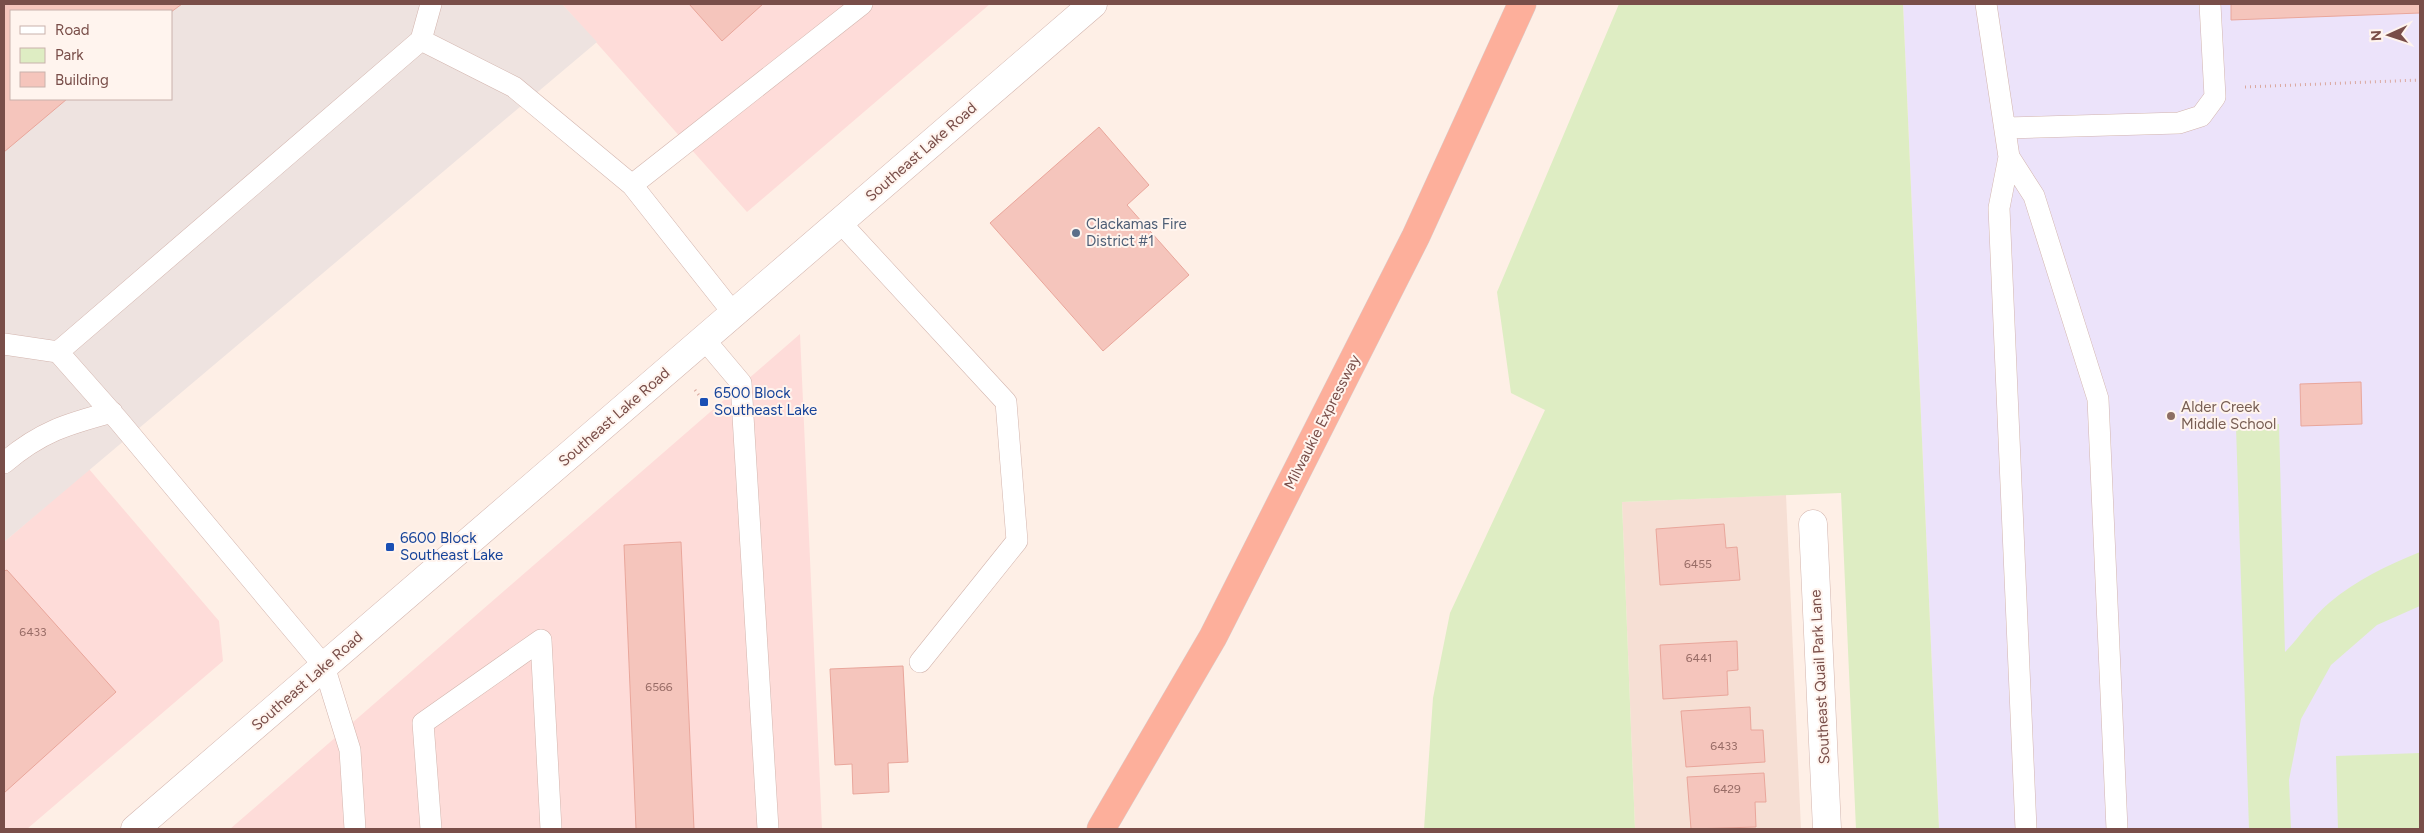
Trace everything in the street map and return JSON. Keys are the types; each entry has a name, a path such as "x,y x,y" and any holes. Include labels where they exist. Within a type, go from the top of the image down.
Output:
{"highway":[{"name":"Milwaukie Expressway","path":"1101,829 1213,637 1416,236 1522,4"}],"street":[{"name":"Southeast Lake Road","path":"135,829 1093,4"},
{"name":"Southeast Quail Park Lane","path":"1813,524 1827,829"}],"lane":[{"path":"58,352 421,40 432,4"},
{"path":"632,185 862,4"},
{"path":"1986,4 2009,157 1999,208 2026,829"},
{"path":"2005,128 2179,123 2201,116 2215,98 2210,4"},
{"path":"421,40 514,87 632,185 734,314"},
{"path":"2009,157 2034,196 2098,399 2117,829"},
{"path":"840,222 1006,402 1016,542 920,662"},
{"path":"704,340 741,383 768,829"},
{"path":"4,344 58,352 112,412 324,666 350,750 355,829"},
{"path":"4,463 22,447 62,425 112,412"},
{"path":"431,829 424,723 541,640 551,829"}],"path":[{"path":"2214,76 2245,87 2420,80"}],"shaded area":[{"path":"4,4 562,4 597,42 4,542"},
{"path":"562,4 990,4 747,212"},
{"name":"Alder Creek Middle School","path":"1903,4 2420,4 2420,829 1939,829"},
{"path":"800,334 822,829 230,829"},
{"path":"89,469 219,621 223,661 27,829 4,829 4,542"},
{"path":"1786,495 1801,829 1635,829 1622,502"}],"green space":[{"path":"1619,4 1903,4 1939,829 1856,829 1841,493 1622,502 1635,829 1424,829 1433,698 1450,613 1545,410 1511,393 1497,292"},
{"path":"2279,424 2285,652 2317,614 2339,595 2373,574 2420,552 2420,606 2377,625 2331,665 2301,719 2289,780 2291,829 2249,829 2236,427"},
{"path":"2420,753 2420,829 2338,829 2336,756"}],"building":[{"path":"4,4 182,4 172,11 10,10 10,100 66,100 4,152"},
{"path":"689,4 763,4 722,41"},
{"path":"2231,4 2420,4 2420,13 2231,20"},
{"name":"Clackamas Fire District #1","path":"1099,127 1149,185 1127,205 1189,275 1103,351 990,223"},
{"path":"2361,382 2362,424 2301,426 2300,384"},
{"path":"1724,524 1726,548 1737,547 1740,580 1660,585 1656,529"},
{"path":"681,542 694,829 636,829 624,545"},
{"path":"7,570 116,692 4,793 4,571"},
{"path":"1737,641 1738,670 1727,671 1728,695 1663,699 1660,645"},
{"path":"903,666 908,762 888,763 889,792 853,794 852,764 835,765 830,669"},
{"path":"1750,707 1751,730 1763,730 1765,762 1686,767 1681,711"},
{"path":"1764,773 1766,802 1755,802 1756,827 1691,829 1687,777"}],"place":[{"name":"Clackamas Fire District #1","path":"1076,233"},
{"name":"6500 Block Southeast Lake","path":"704,402"},
{"name":"Alder Creek Middle School","path":"2171,416"},
{"name":"6600 Block Southeast Lake","path":"390,547"}]}
